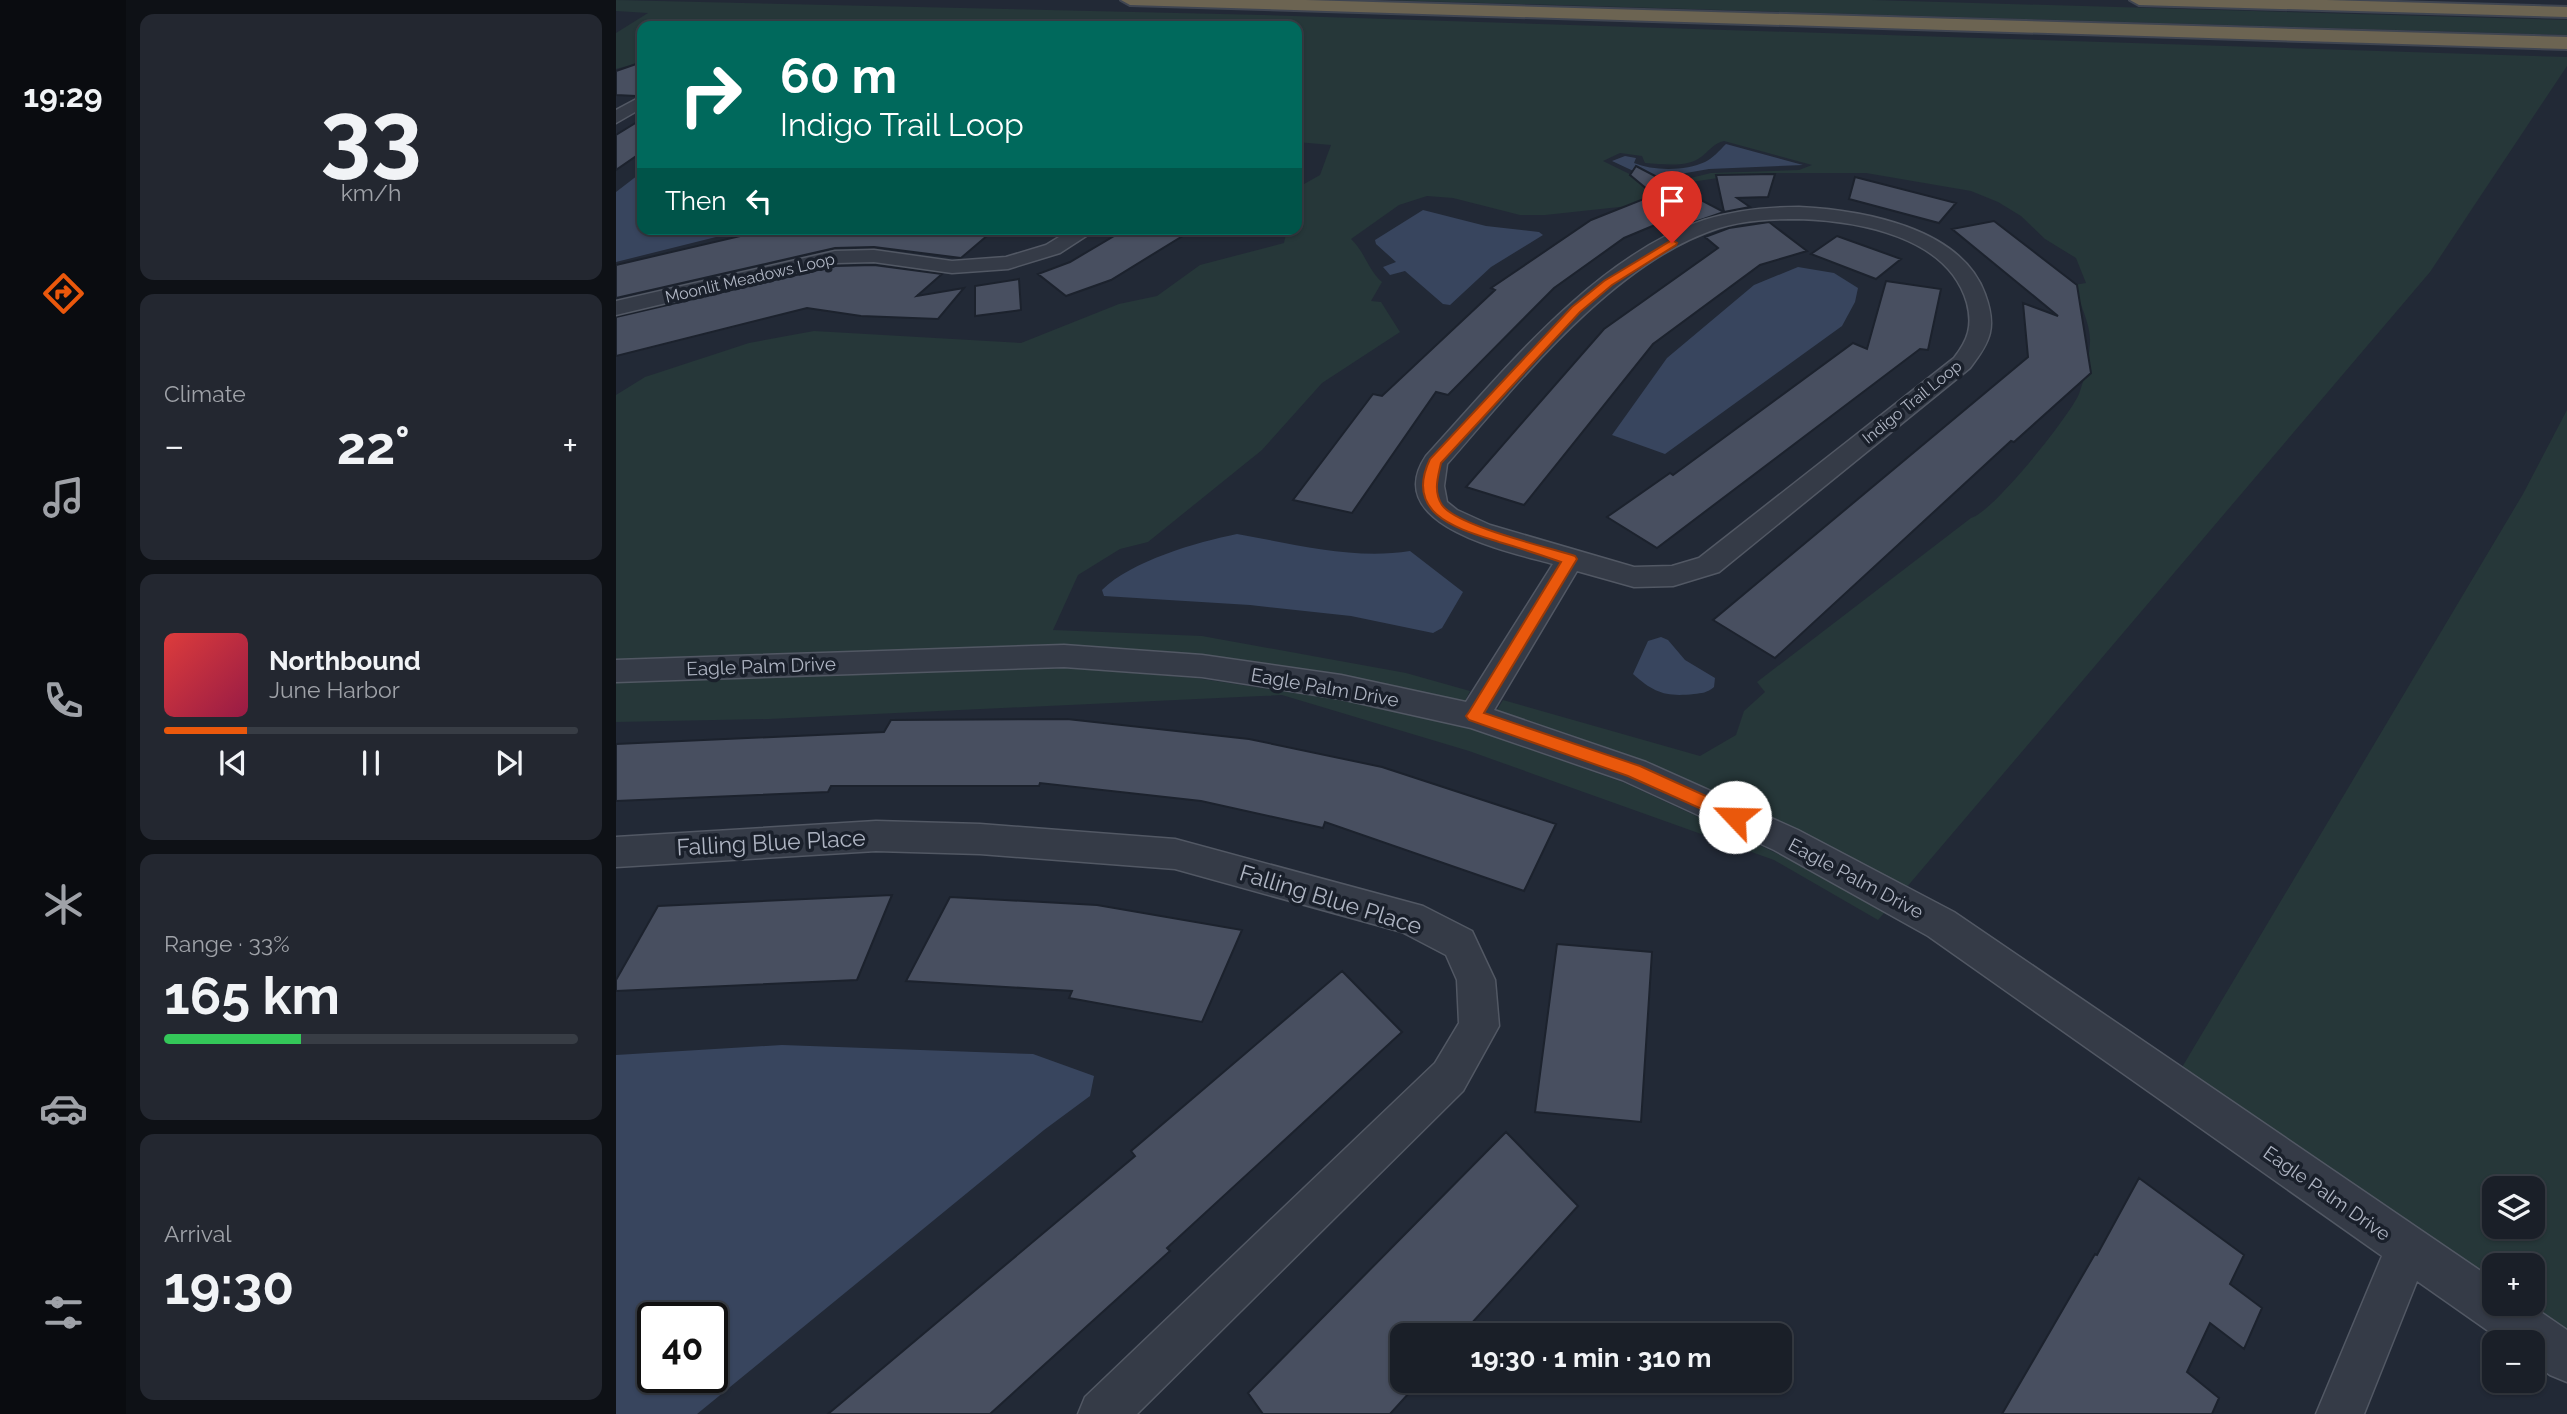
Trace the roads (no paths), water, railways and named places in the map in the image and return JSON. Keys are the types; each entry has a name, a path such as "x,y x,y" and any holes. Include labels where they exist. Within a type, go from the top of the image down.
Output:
{"highway":[{"path":"1130,0 2567,43"},
{"path":"2139,0 2567,12"}],"street":[{"path":"616,118 637,104"},
{"name":"Indigo Trail Loop","path":"1780,213 1838,215 1873,223 1929,246 1960,268 1973,287 1981,318 1979,340 1962,363 1709,565 1672,576 1634,577 1570,559 1457,523 1437,508 1429,486 1435,462 1576,309 1608,283 1649,255 1695,231 1726,219 1780,213"},
{"name":"Moonlit Meadows Loop","path":"616,308 835,257 874,256 952,267 1008,263 1053,248 1076,235"},
{"path":"1474,716 1570,559"},
{"name":"Eagle Palm Drive","path":"616,671 1064,656 1202,666 1341,687 1474,716 1634,771 1786,840 1941,924 2567,1359"},
{"name":"Falling Blue Place","path":"616,852 876,836 981,839 1175,854 1410,918 1459,943 1476,980 1479,1026 1449,1077 1102,1414"},
{"path":"2340,1414 2407,1249"}],"water":[{"path":"1726,144 1803,165 1709,169 1657,182 1612,161 1625,156 1636,158 1634,163 1650,167 1689,167 1708,161"},
{"path":"637,176 637,235 724,235 616,262 616,192"},
{"path":"1423,210 1486,226 1539,232 1543,235 1491,267 1450,305 1443,304 1405,271 1390,275 1383,267 1396,262 1375,240"},
{"path":"1798,267 1834,273 1858,288 1855,302 1842,326 1665,454 1612,435 1667,358 1754,285"},
{"path":"1237,534 1345,552 1367,554 1410,551 1463,592 1442,628 1433,633 1351,616 1250,605 1104,596 1102,590 1114,580 1147,562 1203,542"},
{"path":"1661,637 1668,640 1685,660 1715,678 1714,687 1707,692 1668,694 1647,686 1633,674 1648,641"},
{"path":"782,1045 1033,1054 1094,1076 1090,1096 1044,1130 728,1389 728,1302 637,1302 637,1393 723,1393 697,1414 616,1414 616,1055"}]}
